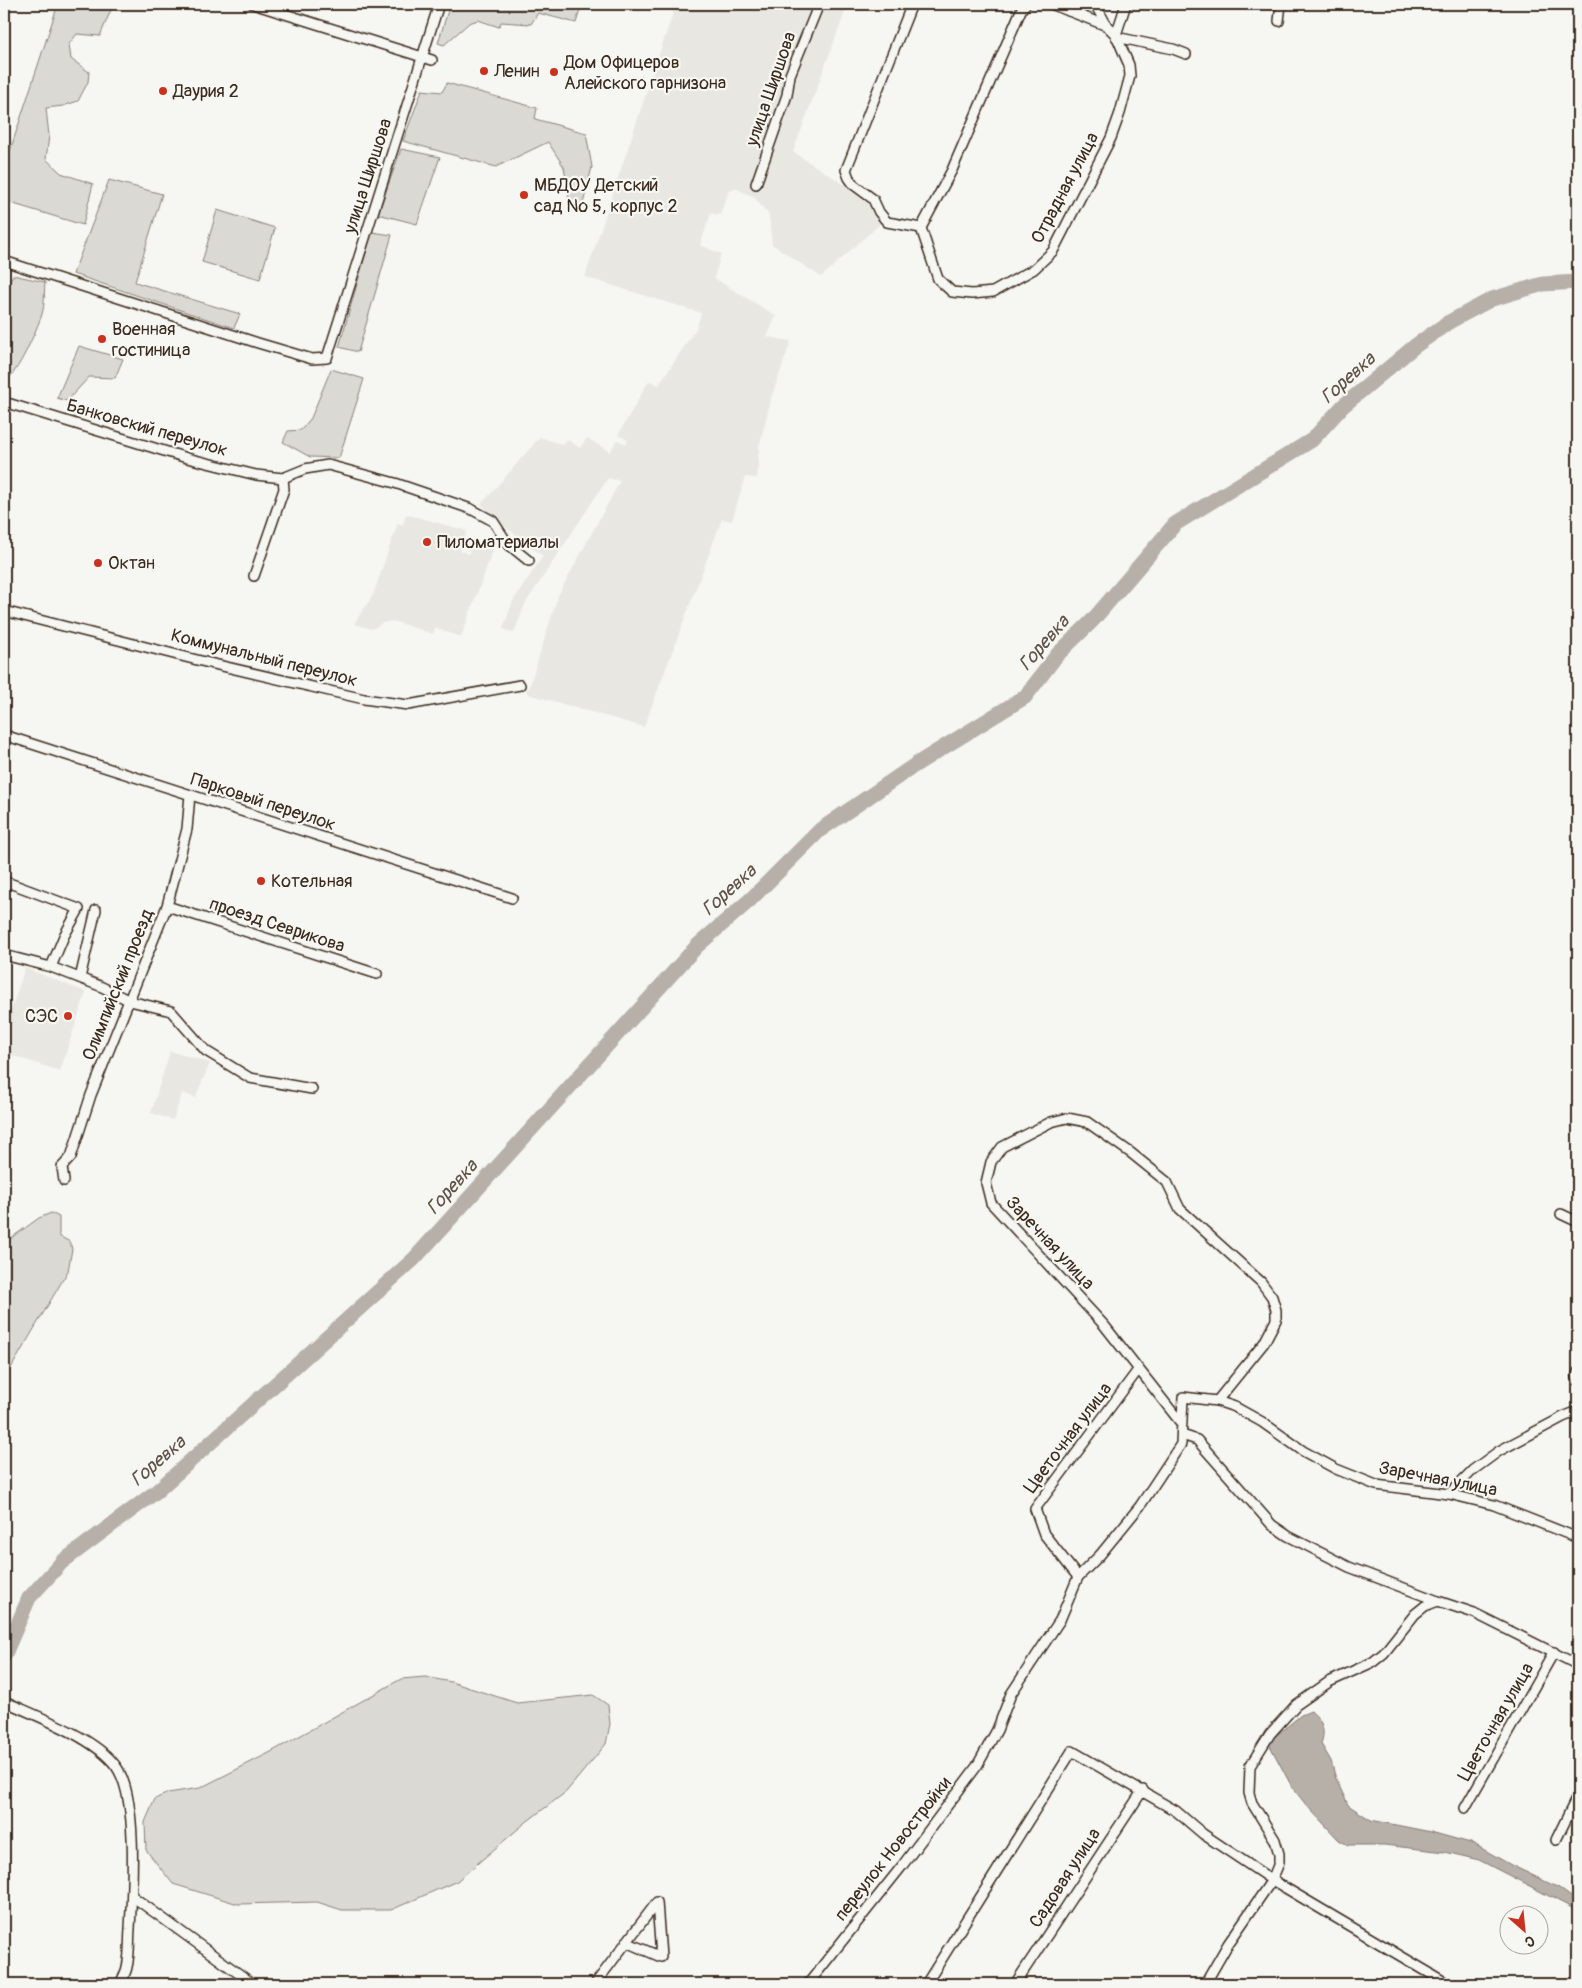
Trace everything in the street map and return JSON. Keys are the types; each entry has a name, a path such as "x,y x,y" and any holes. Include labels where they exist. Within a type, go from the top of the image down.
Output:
{"street":[{"path":"253,4 432,60"},
{"name":"улица Ширшова","path":"4,261 258,343 312,359 327,358 375,204 396,145 439,4"},
{"name":"улица Ширшова","path":"756,184 787,95 790,75 819,4"},
{"path":"912,4 846,170 854,185 873,199 879,212 887,222 921,228 952,170 1022,8 1026,4"},
{"name":"Отрадная улица","path":"921,228 938,279 952,292 972,294 993,292 1022,277 1053,251 1068,226 1111,138 1130,76 1129,65 1116,36 1107,26 1051,4"},
{"path":"1069,11 1094,4 1107,26"},
{"path":"1126,4 1116,36 1173,49 1186,54"},
{"path":"1279,21 1281,4"},
{"name":"Банковский переулок","path":"4,402 187,458 256,475 283,478 305,469 328,465 395,483 471,509 493,521 508,544 529,561"},
{"path":"254,576 284,489 283,478"},
{"name":"Коммунальный переулок","path":"4,611 204,662 364,699 408,705 520,685"},
{"name":"Парковый переулок","path":"4,735 512,898"},
{"name":"Олимпийский проезд","path":"64,1181 62,1167 71,1157 91,1095 167,906 187,829 190,795"},
{"path":"4,881 79,909 64,936 51,967"},
{"name":"проезд Севрикова","path":"167,906 377,974"},
{"path":"80,978 96,910"},
{"path":"4,955 51,967 100,986 130,1001 171,1011 206,1051 250,1078 312,1089"},
{"name":"Заречная улица","path":"1182,1430 1104,1325 991,1203 986,1183 991,1162 1002,1147 1052,1122 1067,1118 1087,1122 1131,1153 1167,1182 1180,1208 1261,1282 1272,1297 1276,1310 1276,1320 1264,1343 1217,1400"},
{"path":"1561,1214 1578,1222"},
{"name":"Цветочная улица","path":"1078,1577 1044,1534 1034,1509 1138,1370"},
{"path":"1578,1372 1576,1376 1578,1381"},
{"name":"Заречная улица","path":"1182,1430 1183,1397 1217,1400 1250,1414 1302,1452 1376,1485 1449,1494 1494,1505 1578,1538"},
{"path":"1449,1494 1473,1470 1499,1451 1578,1410"},
{"path":"1078,1577 1100,1555 1140,1506 1181,1444 1182,1430"},
{"name":"Цветочная улица","path":"1182,1430 1197,1440 1272,1525 1288,1536 1349,1567 1474,1613 1578,1665"},
{"name":"переулок Новостройки","path":"808,1984 902,1866 977,1766 997,1730 1011,1694 1060,1620 1078,1577"},
{"path":"1205,1984 1228,1944 1272,1880 1279,1863 1279,1854 1275,1840 1252,1804 1249,1793 1250,1766 1270,1734 1296,1706 1329,1682 1373,1662 1384,1653 1415,1614 1425,1606 1438,1601"},
{"name":"Цветочная улица","path":"1465,1808 1554,1652"},
{"path":"4,1701 52,1722 98,1748 119,1771 129,1800 132,1845 132,1896 127,1968 120,1984"},
{"path":"926,1984 1072,1751 1143,1790 1176,1811 1203,1834 1272,1880 1448,1984"},
{"name":"Садовая улица","path":"1015,1984 1143,1790"},
{"path":"1556,1840 1578,1795"},
{"path":"132,1896 254,1984"},
{"path":"595,1984 626,1942 631,1936 656,1902 661,1956 626,1942"},
{"path":"1428,1984 1433,1976"}],"shaded area":[{"path":"58,4 113,5 100,36 77,34 69,44 71,59 89,72 88,82 78,101 63,106 46,108 49,136 46,159 61,173 93,184 83,225 4,201 4,169"},
{"path":"450,4 582,4 576,23 538,13 531,24 501,22 499,27 478,20 469,23 444,45 438,43"},
{"path":"676,4 848,4 793,152 872,202 882,222 821,277 772,244 769,215 754,197 735,188 729,190 720,215 711,213 700,245 721,254 714,278 776,316 767,337 791,341 772,395 759,447 757,478 745,477 732,521 722,519 644,727 528,694 526,690 529,688 558,596 620,481 608,478 525,604 514,633 503,629 513,601 543,556 508,529 481,504 540,437 563,445 568,440 580,448 587,438 610,452 617,440 626,444 628,440 618,435 649,381 659,385 697,327 701,313 585,277"},
{"path":"447,83 537,108 535,119 586,133 592,167 582,208 570,205 564,167 548,142 496,167 403,141 422,90 442,92"},
{"path":"401,149 440,157 417,224 378,214"},
{"path":"109,180 162,194 135,282 240,314 234,328 73,274"},
{"path":"217,210 275,228 260,279 202,262"},
{"path":"372,232 392,235 358,352 339,347"},
{"path":"13,275 45,282 44,302 39,321 26,351 15,371 4,382 4,291"},
{"path":"79,346 123,359 115,378 89,377 67,401 57,398"},
{"path":"331,369 364,379 339,458 310,457 283,442 288,431 301,430 311,418"},
{"path":"406,514 467,531 460,551 469,554 472,544 484,538 496,542 461,637 435,628 433,634 393,621 382,623 372,629 354,624 373,595 398,523 403,525"},
{"path":"25,968 86,992 60,1071 4,1053 4,1032"},
{"path":"170,1051 210,1063 196,1096 197,1098 182,1093 173,1120 151,1113"},
{"path":"51,1213 59,1217 59,1236 70,1242 72,1249 68,1271 4,1380 4,1243 39,1218"},
{"path":"425,1677 451,1682 517,1703 593,1695 608,1705 610,1724 606,1744 566,1792 525,1823 457,1881 391,1910 342,1910 317,1902 238,1904 173,1884 146,1850 145,1822 155,1799 168,1793 200,1788 271,1752 401,1679"},
{"path":"1311,1711 1318,1718 1322,1726 1321,1744 1331,1761 1336,1779 1348,1805 1371,1820 1431,1832 1474,1844 1511,1865 1559,1888 1578,1902 1578,1911 1479,1860 1445,1852 1384,1845 1348,1845 1339,1840 1292,1787 1268,1742 1301,1715"}],"waterway":[{"name":"Горевка","path":"4,1656 29,1598 62,1562 157,1491 414,1259 697,946 750,900 820,830 915,765 1025,697 1057,655 1092,621 1175,524 1312,440 1343,406 1415,346 1449,322 1492,299 1543,284 1578,282"}],"place":[{"name":"Ленин","path":"484,71"},
{"name":"Дом Офицеров Алейского гарнизона","path":"554,72"},
{"name":"Даурия 2","path":"163,91"},
{"name":"МБДОУ Детский сад № 5, корпус 2","path":"524,195"},
{"name":"Военная гостиница","path":"102,339"},
{"name":"Пиломатериалы","path":"427,542"},
{"name":"Октан","path":"98,563"},
{"name":"Котельная","path":"261,881"},
{"name":"СЭС","path":"68,1016"}]}
